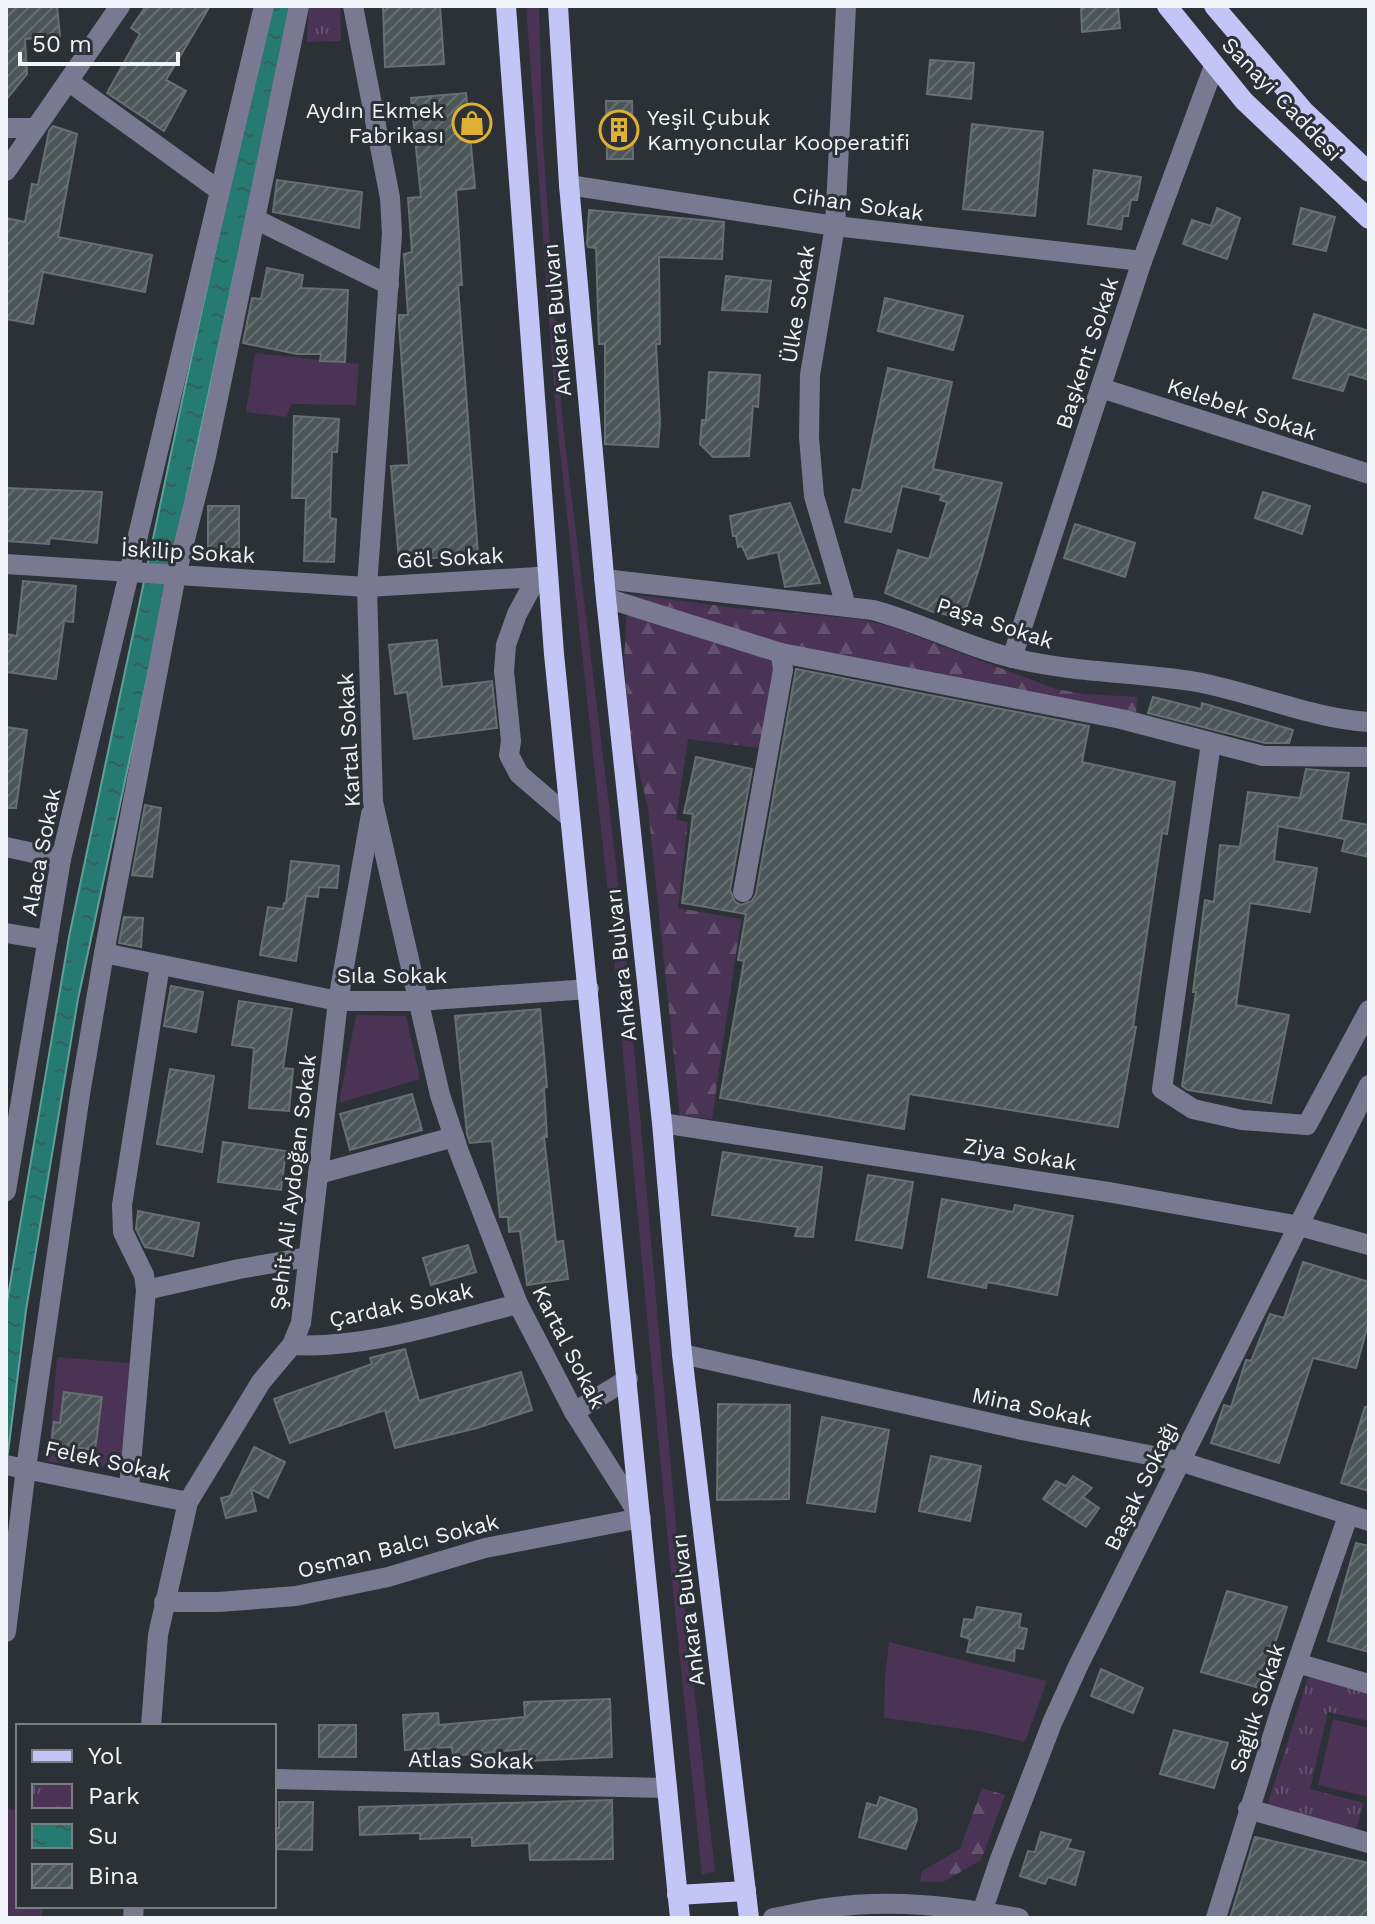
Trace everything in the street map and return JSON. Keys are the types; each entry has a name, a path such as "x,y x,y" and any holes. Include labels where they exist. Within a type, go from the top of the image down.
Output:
{"main road":[{"name":"Ankara Bulvarı","path":"506,6 554,654 680,1918"},
{"name":"Ankara Bulvarı","path":"558,6 569,185 605,589 662,1123 682,1354 749,1918"},
{"name":"Sanayi Caddesi","path":"1167,6 1214,66 1285,142 1369,219"},
{"name":"Sanayi Caddesi","path":"1214,6 1304,111 1369,172"},
{"path":"677,1895 746,1891"}],"street":[{"path":"6,171 120,6"},
{"name":"Alaca Sokak","path":"6,1191 61,859 136,573 264,6"},
{"path":"6,1632 17,1467 104,953 174,575 206,456 299,6"},
{"name":"Kartal Sokak","path":"353,6 390,198 389,285 367,587 373,802 440,1095 454,1137 518,1304 574,1412 641,1518"},
{"name":"Ülke Sokak","path":"846,6 835,226 810,375 809,437 814,496 846,606"},
{"name":"Başkent Sokak","path":"1012,658 1142,261 1214,66"},
{"path":"68,81 220,191"},
{"path":"6,128 35,128"},
{"name":"Cihan Sokak","path":"569,185 835,226 1142,261"},
{"path":"255,219 389,285"},
{"name":"Kelebek Sokak","path":"1101,388 1369,474"},
{"name":"İskilip Sokak","path":"6,564 367,587"},
{"name":"Göl Sokak","path":"367,587 537,577 517,614 506,645 504,671 511,741 509,755 519,774 569,817"},
{"path":"605,589 781,653 1121,719 1263,756 1369,757"},
{"name":"Paşa Sokak","path":"605,589 846,606 901,617 1012,658 1059,669 1197,682 1323,715 1369,722"},
{"path":"743,892 783,670 781,653"},
{"path":"1211,743 1162,1089 1193,1109 1242,1120 1307,1125 1369,1010"},
{"name":"Şehit Ali Aydoğan Sokak","path":"151,1724 158,1635 188,1502 261,1382 292,1345 301,1323 338,1001 373,802"},
{"path":"6,847 61,859"},
{"path":"6,933 48,940"},
{"name":"Sıla Sokak","path":"104,953 338,1001 418,1001 589,989"},
{"path":"129,1488 146,1290 144,1275 123,1232 122,1205 160,965"},
{"name":"Başak Sokağı","path":"981,1915 1052,1723 1179,1461 1369,1085"},
{"name":"Ziya Sokak","path":"662,1123 1108,1192 1300,1226 1369,1245"},
{"path":"318,1174 454,1137"},
{"path":"146,1290 308,1257"},
{"name":"Çardak Sokak","path":"292,1345 365,1341 518,1304"},
{"name":"Mina Sokak","path":"682,1354 980,1421 1179,1461 1369,1521"},
{"path":"574,1412 628,1379"},
{"name":"Felek Sokak","path":"17,1467 188,1502"},
{"name":"Sağlık Sokak","path":"1216,1918 1248,1809 1348,1516"},
{"name":"Osman Balcı Sokak","path":"164,1602 219,1602 296,1596 388,1577 485,1548 641,1518"},
{"path":"1297,1663 1369,1684"},
{"name":"Atlas Sokak","path":"276,1779 666,1788"},
{"path":"1248,1809 1369,1843"},
{"path":"773,1918 830,1907 907,1904 1019,1918"}],"green space":[{"path":"309,6 340,6 341,41 307,42"},
{"path":"526,6 539,6 543,143 563,425 623,922 677,1537 715,1872 702,1875 609,902 556,414"},
{"path":"255,353 359,364 356,405 292,404 286,417 246,412"},
{"path":"628,594 860,619 892,627 1056,689 1138,697 1136,712 783,652 765,749 688,739 676,820 688,822 678,908 741,919 712,1119 680,1116 648,808 630,735 624,660"},
{"path":"356,1015 406,1016 420,1079 339,1103"},
{"path":"57,1357 130,1363 121,1468 48,1462"},
{"path":"889,1642 1047,1681 1025,1742 979,1731 884,1718"},
{"path":"1309,1675 1369,1693 1369,1721 1328,1712 1310,1789 1364,1803 1356,1829 1267,1806"},
{"path":"1333,1719 1369,1728 1369,1797 1318,1785"},
{"path":"982,1788 1005,1795 981,1860 943,1882 920,1882 922,1871 960,1849"},
{"path":"6,1809 16,1810 16,1908 43,1908 41,1918 6,1918"}],"water":[{"path":"269,6 292,6 78,999 26,1310 6,1468 6,1308 69,937"}],"building":[{"path":"6,6 57,6 60,36 25,39 27,74 6,100"},
{"path":"146,6 210,6 166,80 186,91 164,131 107,93 140,34 131,28"},
{"path":"383,6 440,6 444,64 385,67"},
{"path":"1081,6 1118,6 1120,28 1082,32"},
{"path":"930,60 974,63 971,99 927,94"},
{"path":"466,93 475,188 456,190 462,285 458,285 478,554 399,561 391,466 409,465 399,315 408,315 404,254 412,252 408,198 421,197 411,98"},
{"name":"Yeşil Çubuk Kamyoncular Kooperatifi","path":"606,101 632,101 633,159 607,159"},
{"path":"972,124 1043,132 1035,216 963,209"},
{"path":"53,126 77,134 58,237 152,255 145,292 43,272 33,324 6,319 6,218 25,222 32,184 38,185 49,131"},
{"path":"1094,170 1141,177 1137,200 1131,200 1121,229 1088,224"},
{"path":"277,180 362,192 359,228 273,212"},
{"path":"1217,208 1240,218 1227,259 1183,244 1192,220 1211,226"},
{"path":"1301,208 1335,217 1326,251 1293,244"},
{"path":"589,210 724,222 722,259 659,257 660,344 656,344 660,423 658,447 605,444 605,344 599,344 596,248 588,247 587,243"},
{"path":"267,268 303,275 301,288 348,290 345,362 320,361 321,354 297,354 243,343 252,298 261,299"},
{"path":"726,276 771,281 767,312 722,310"},
{"path":"885,298 963,316 953,350 878,331"},
{"path":"1314,314 1369,331 1369,380 1349,374 1343,391 1293,378"},
{"path":"888,368 952,382 933,469 1002,483 963,618 933,612 885,593 898,550 929,559 947,502 940,500 942,495 902,486 891,532 845,522 853,489 861,491"},
{"path":"709,372 760,375 758,407 753,406 749,456 713,457 700,444 702,420 706,420"},
{"path":"294,416 339,419 337,452 332,452 330,518 336,519 334,562 304,561 306,498 292,498"},
{"path":"6,488 102,492 97,543 50,538 49,544 6,541"},
{"path":"1263,492 1310,506 1302,534 1255,518"},
{"path":"790,503 820,583 785,587 778,552 748,559 742,546 738,547 736,536 733,536 730,516"},
{"path":"208,506 239,506 239,553 208,553"},
{"path":"1075,524 1135,543 1125,577 1064,558"},
{"path":"23,581 76,586 73,622 64,621 56,679 6,672 6,634 17,636"},
{"path":"437,640 442,687 492,681 497,728 414,739 407,692 395,694 389,645"},
{"path":"796,669 1089,726 1082,762 1175,782 1167,834 1162,833 1133,1027 1136,1027 1118,1127 909,1094 904,1129 720,1098 744,961 738,960 746,914 682,903 693,814 684,813 696,757 752,769 730,890 735,902 741,905 752,901 756,894"},
{"path":"1153,697 1201,709 1202,703 1293,730 1289,743 1265,743 1148,713"},
{"path":"6,727 27,730 16,808 6,808"},
{"path":"1306,769 1349,773 1341,820 1369,825 1369,857 1342,851 1345,839 1278,826 1274,861 1317,868 1310,912 1250,903 1236,1005 1289,1015 1271,1103 1188,1090 1182,1086 1205,900 1214,902 1220,845 1240,847 1248,792 1300,798"},
{"path":"145,805 161,808 152,877 132,875"},
{"path":"291,861 339,866 337,888 319,887 318,897 306,896 296,961 260,955 268,907 283,909 286,903"},
{"path":"124,917 143,918 141,947 119,943"},
{"path":"171,986 203,992 196,1032 164,1026"},
{"path":"239,1001 292,1009 283,1068 293,1069 289,1111 249,1108 254,1048 232,1045"},
{"path":"540,1009 547,1087 544,1088 547,1137 544,1137 556,1242 563,1241 568,1279 527,1285 520,1231 509,1232 508,1217 500,1217 492,1141 470,1143 467,1134 455,1016"},
{"path":"170,1069 214,1076 202,1152 157,1144"},
{"path":"412,1094 422,1130 350,1150 340,1114"},
{"path":"223,1142 286,1151 281,1190 218,1182"},
{"path":"723,1152 822,1167 813,1237 795,1236 798,1227 712,1215"},
{"path":"868,1175 913,1182 902,1248 856,1240"},
{"path":"942,1199 1013,1212 1015,1205 1073,1216 1057,1295 987,1282 986,1288 928,1277"},
{"path":"138,1211 199,1223 193,1256 145,1247 136,1229"},
{"path":"468,1245 476,1272 431,1285 423,1258"},
{"path":"1303,1262 1369,1282 1369,1321 1356,1368 1313,1358 1279,1463 1211,1443 1224,1405 1231,1407 1246,1360 1251,1361 1270,1314 1284,1318"},
{"path":"405,1349 419,1401 521,1372 532,1410 477,1428 395,1448 385,1410 290,1443 274,1399 372,1364 370,1358"},
{"path":"64,1392 102,1397 95,1450 51,1444 54,1422 60,1423"},
{"path":"718,1404 790,1405 789,1499 717,1500"},
{"path":"1365,1407 1369,1407 1369,1491 1341,1483"},
{"path":"822,1417 889,1430 875,1512 807,1503"},
{"path":"254,1447 285,1462 268,1498 251,1489 256,1511 226,1518 221,1498 230,1496"},
{"path":"931,1456 981,1466 970,1521 919,1511"},
{"path":"1073,1476 1092,1488 1083,1497 1099,1508 1086,1527 1043,1499 1056,1481 1066,1486"},
{"path":"1356,1543 1369,1546 1369,1652 1328,1641"},
{"path":"1227,1591 1287,1607 1260,1688 1201,1672"},
{"path":"977,1607 1021,1614 1019,1627 1027,1629 1023,1649 1015,1648 1014,1661 967,1652 970,1639 961,1636 964,1619 974,1620"},
{"path":"1101,1669 1143,1688 1133,1713 1091,1696"},
{"path":"610,1699 612,1757 527,1761 526,1749 453,1756 452,1747 405,1750 403,1715 438,1713 439,1725 525,1717 524,1702"},
{"path":"319,1725 356,1725 356,1757 319,1757"},
{"path":"1174,1730 1228,1743 1214,1788 1160,1774"},
{"path":"880,1797 916,1809 917,1819 906,1849 859,1837 867,1803 877,1806"},
{"path":"612,1800 613,1859 530,1860 529,1843 472,1846 472,1837 420,1839 420,1833 360,1835 359,1807"},
{"path":"279,1802 313,1802 312,1850 276,1849 276,1828 279,1828"},
{"path":"1041,1832 1071,1840 1067,1848 1084,1852 1075,1885 1048,1877 1045,1884 1020,1876 1028,1851 1035,1852"},
{"path":"1255,1837 1369,1863 1369,1918 1230,1918"}],"place":[{"name":"Aydın Ekmek Fabrikası","path":"472,123"},
{"name":"Yeşil Çubuk Kamyoncular Kooperatifi","path":"619,130"}]}
